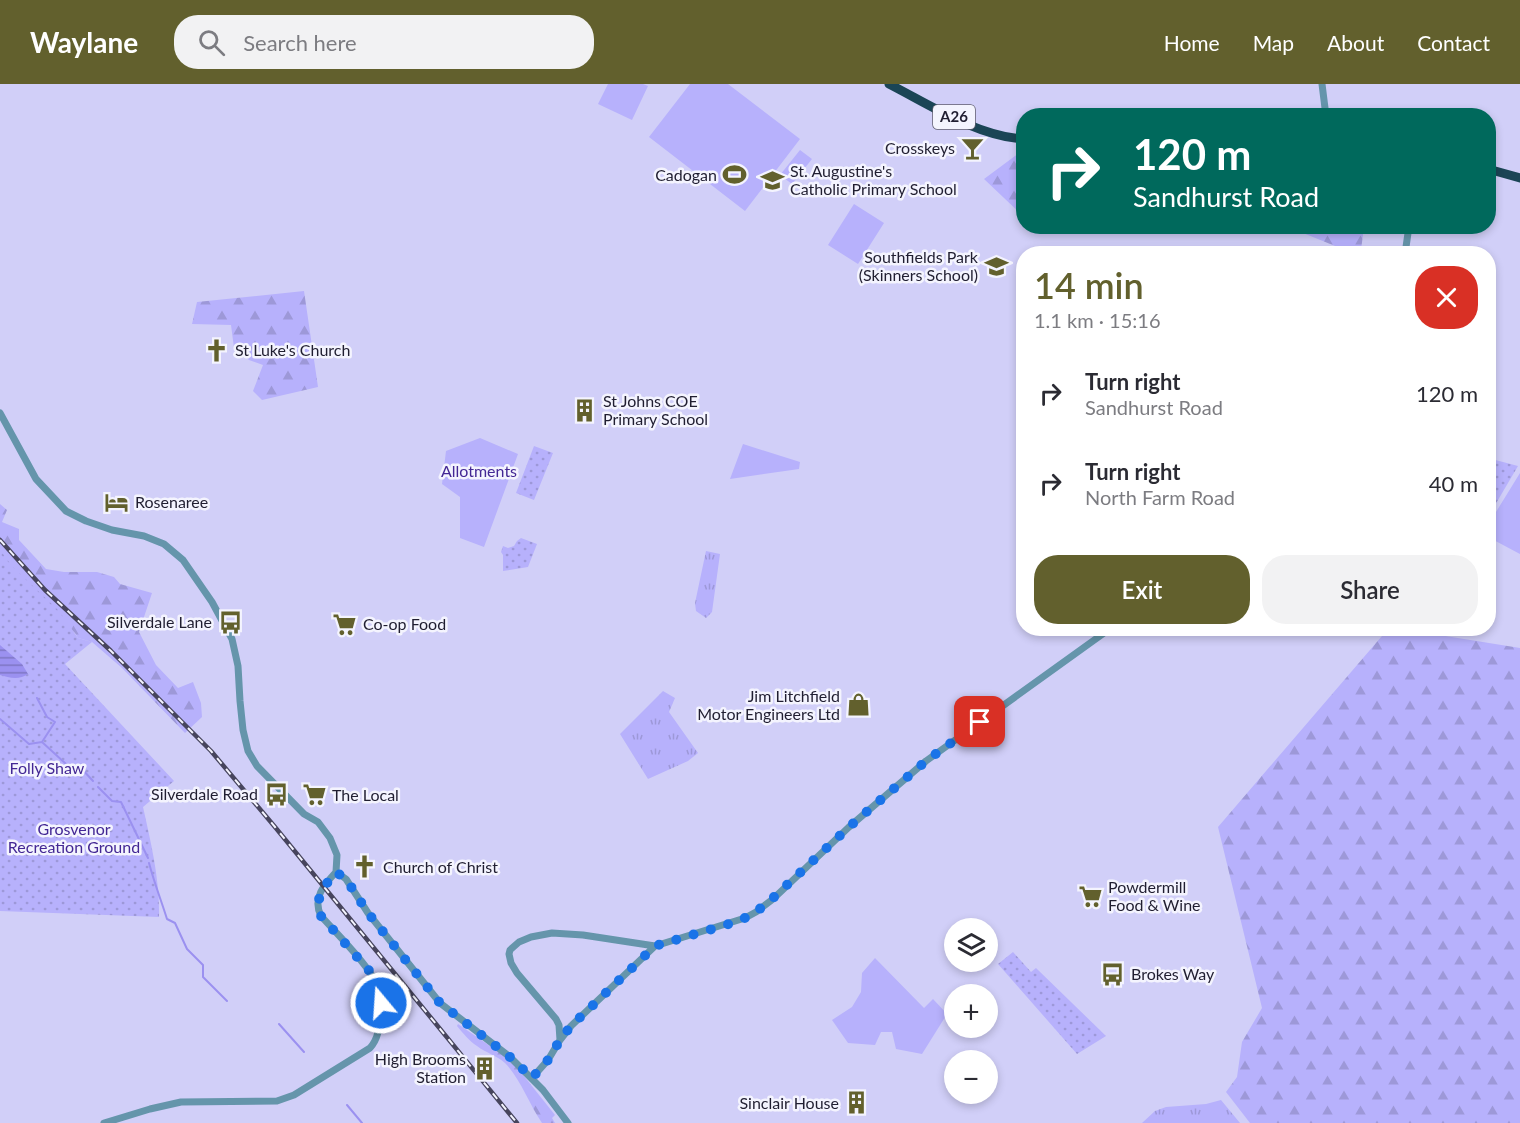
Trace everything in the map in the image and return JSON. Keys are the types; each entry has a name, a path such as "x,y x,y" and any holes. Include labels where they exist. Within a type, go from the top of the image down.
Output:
{"highway":[{"name":"A26","path":"889,84 967,124 1016,138"},
{"path":"1496,171 1520,178"}],"street":[{"path":"1322,84 1325,108"},
{"path":"0,413 36,479 66,511 112,530 144,536 164,544 183,560 212,602 232,639 238,666 243,730 248,751 257,766 304,814 318,822 330,838 337,855 336,872 318,898 318,909 321,916 368,969 381,994 379,1029 376,1040 370,1048 294,1095 277,1101 181,1102 104,1123"},
{"path":"560,1040 559,1025 556,1019 511,963 509,954 513,946 525,939 552,933 583,935 655,946 739,921 756,912 773,898 849,827 926,761 1100,636"},
{"path":"336,872 346,879 368,913 440,1003 510,1057 543,1090 568,1123"},
{"path":"532,1078 548,1060 571,1026 655,946"}],"green space":[{"path":"608,84 648,86 632,120 598,104"},
{"name":"Cadogan","path":"690,84 728,84 800,139 745,211 649,137"},
{"path":"800,150 812,159 792,184 780,175"},
{"path":"1016,155 1016,209 984,179"},
{"path":"854,204 884,223 858,264 828,245"},
{"path":"1305,234 1363,234 1362,246 1335,246"},
{"path":"304,291 318,387 262,400 253,391 263,365 249,360 234,348 231,325 192,324 197,302"},
{"name":"Allotments","path":"480,438 518,454 484,547 460,538 460,497 442,484 446,451"},
{"path":"743,444 800,462 799,469 730,479"},
{"path":"534,446 553,453 534,500 516,493"},
{"path":"1496,460 1518,466 1496,503"},
{"path":"1520,473 1520,554 1496,541 1496,512"},
{"path":"0,504 7,510 2,522 19,529 19,540 46,569 64,572 97,572 114,577 120,584 152,593 139,632 156,665 178,688 193,682 201,703 202,717 185,733 122,668 92,642 78,638 0,564"},
{"path":"521,538 537,544 528,567 503,571 501,552 503,546 508,548 514,546"},
{"name":"Grosvenor Recreation Ground","path":"0,550 12,566 59,611 78,638 92,642 65,664 174,781 143,807 156,875 159,917 0,911"},
{"path":"706,551 720,554 712,612 706,618 696,611 695,603"},
{"path":"1382,636 1445,636 1520,648 1520,1123 1250,1123 1226,1092 1237,1077 1242,1042 1262,1008 1218,827"},
{"path":"663,691 675,698 669,712 698,753 688,761 648,779 620,734"},
{"path":"1013,952 1031,972 1036,968 1106,1036 1077,1054 998,964"},
{"path":"875,958 924,1008 933,999 944,1011 944,1019 922,1054 896,1049 892,1032 881,1032 875,1045 848,1043 832,1020 852,1007 861,992 862,973"},
{"path":"458,1024 512,1061 555,1115 552,1118 555,1123 542,1123 516,1077 505,1063 471,1042 457,1026"},
{"path":"1221,1100 1240,1123 1142,1123 1155,1111 1166,1107 1206,1104"}],"shaded area":[{"path":"0,645 22,664 28,674 14,678 0,675"}],"waterway":[{"path":"0,719 29,744 42,742 55,722 47,717 37,698"},
{"path":"42,742 66,764 81,768 93,781"},
{"path":"98,787 112,801 121,802 148,858"},
{"path":"149,863 167,919 175,923 187,949 203,965 203,977 227,1001"},
{"path":"279,1024 304,1052"},
{"path":"347,1105 362,1123"}],"railway":[{"path":"0,540 45,590 111,651 211,751 517,1123"}],"place":[{"name":"Crosskeys","path":"973,148"},
{"name":"Cadogan","path":"735,175"},
{"name":"St. Augustine's Catholic Primary School","path":"772,180"},
{"name":"Southfields Park (Skinners School)","path":"996,266"},
{"name":"St Luke's Church","path":"217,350"},
{"name":"St Johns COE Primary School","path":"585,410"},
{"name":"Rosenaree","path":"117,502"},
{"name":"Silverdale Lane","path":"230,622"},
{"name":"Co-op Food","path":"345,624"},
{"name":"Jim Litchfield Motor Engineers Ltd","path":"858,705"},
{"name":"Silverdale Road","path":"276,794"},
{"name":"The Local","path":"314,795"},
{"name":"Church of Christ","path":"365,867"},
{"name":"Powdermill Food & Wine","path":"1090,896"},
{"name":"Brokes Way","path":"1113,974"},
{"name":"High Brooms Station","path":"484,1068"},
{"name":"Sinclair House","path":"857,1103"}],"route":[{"path":"381,1003 381,994 373,975 321,916 318,909 318,898 336,872 346,879 368,913 440,1003 510,1057 532,1078 548,1060 571,1026 655,946 739,921 756,912 926,761 980,722"}],"park label":[{"name":"Folly Shaw","path":"47,768"}]}
